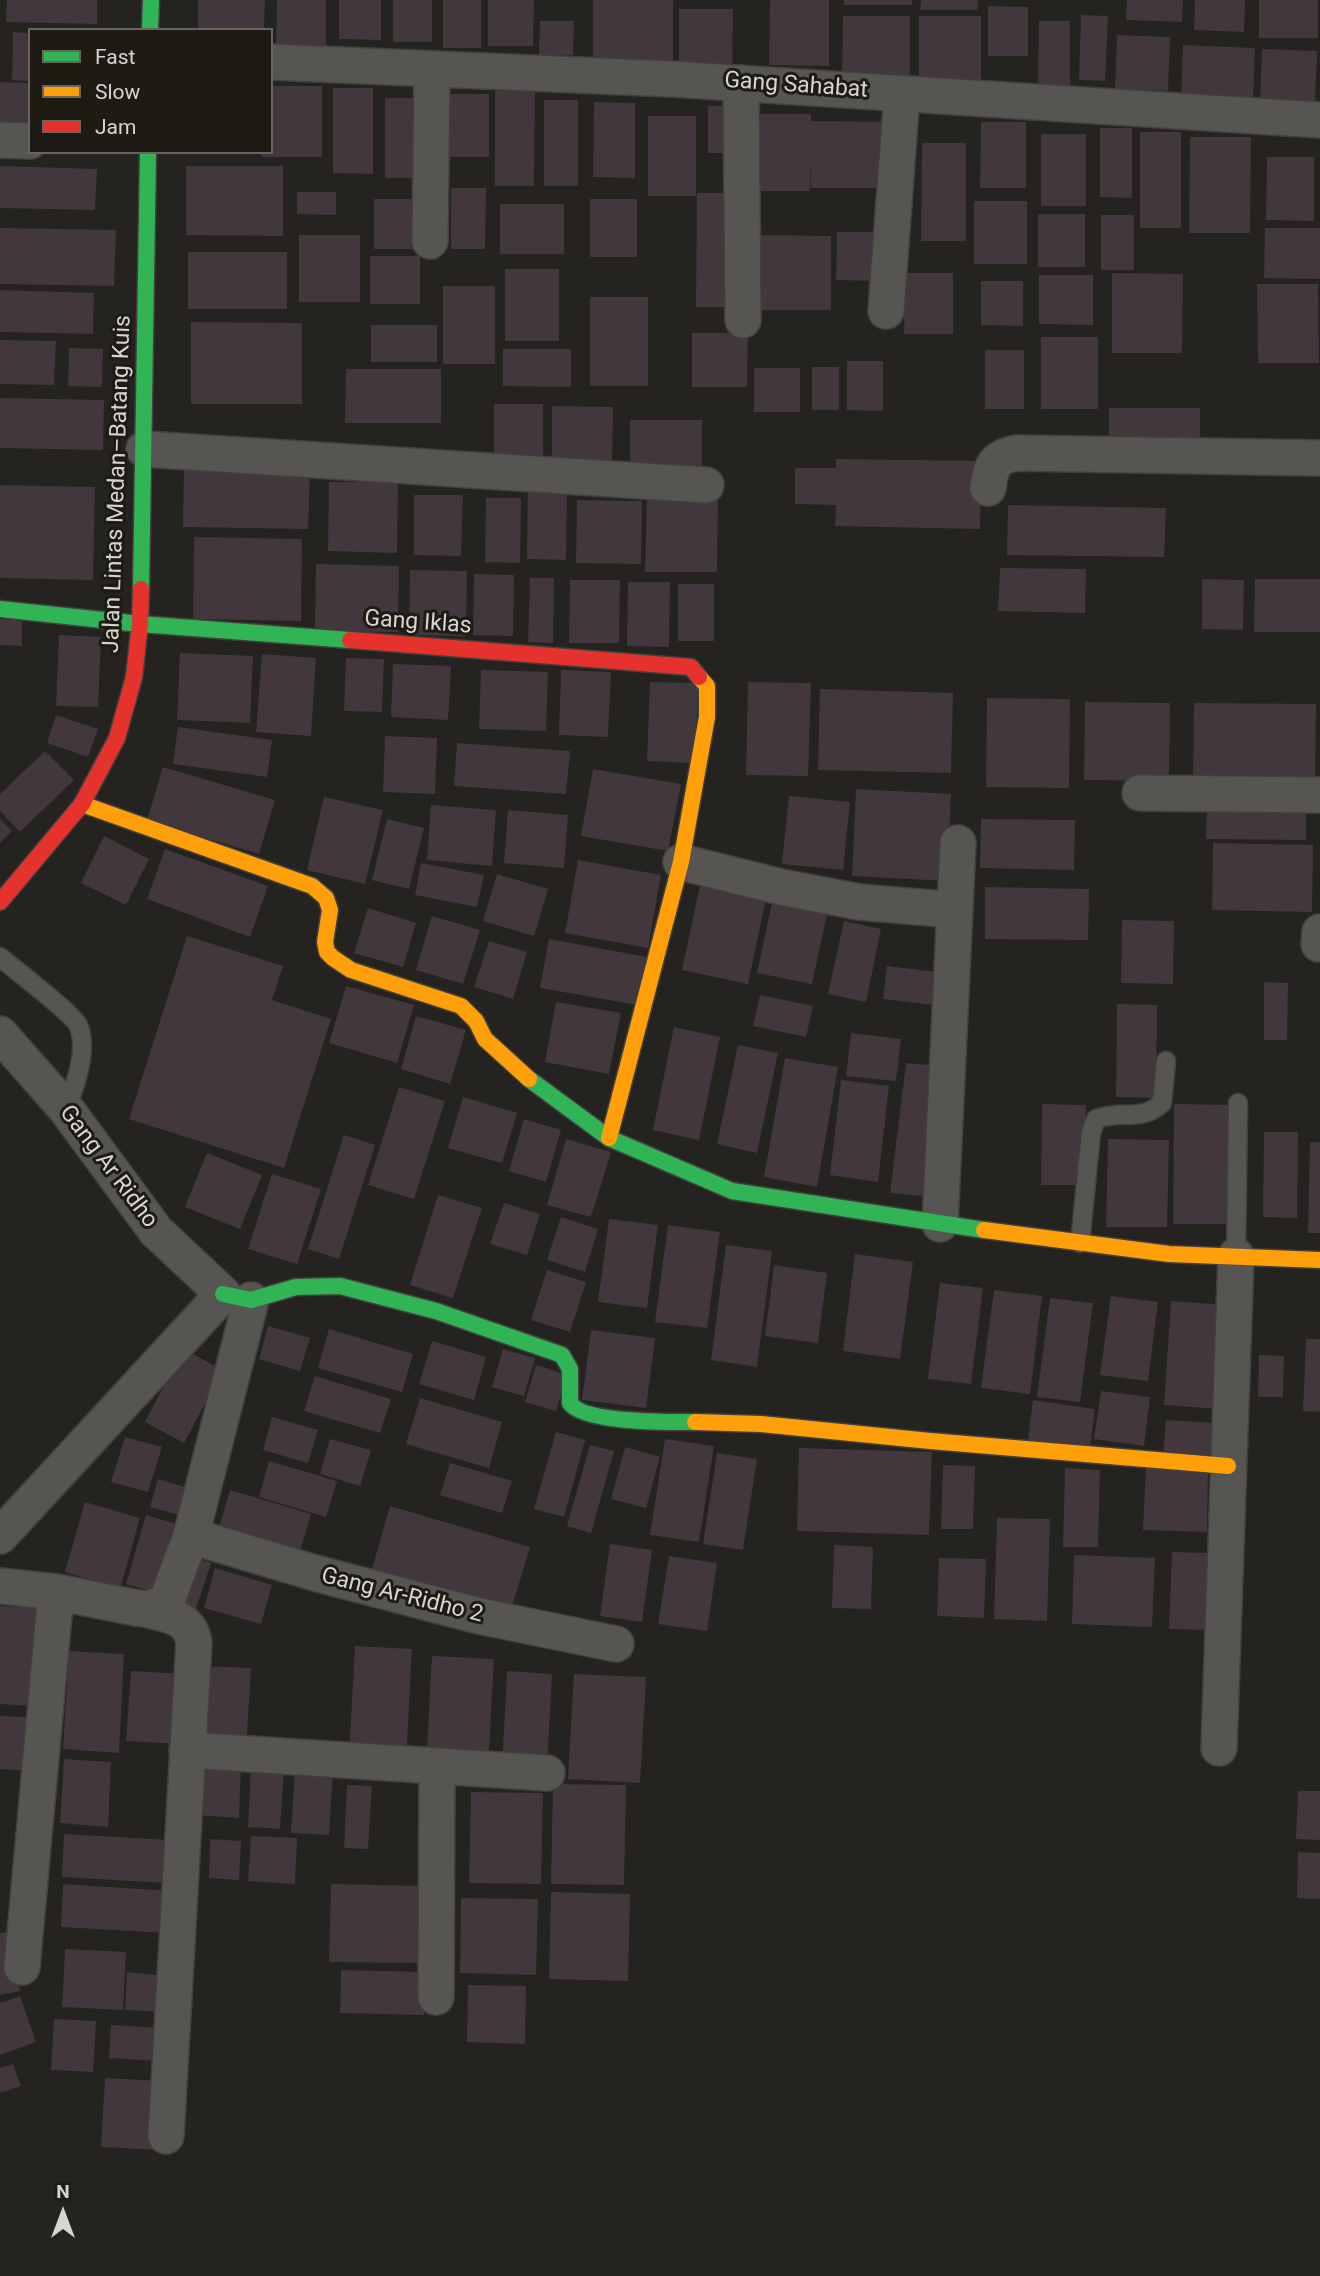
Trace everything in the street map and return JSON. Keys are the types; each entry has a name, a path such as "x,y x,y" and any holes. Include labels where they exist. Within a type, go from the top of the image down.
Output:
{"main road":[{"path":"150,28 151,0"},
{"name":"Jalan Lintas Medan–Batang Kuis","path":"0,902 82,804 117,738 134,677 141,624 148,154"},
{"name":"Gang Iklas","path":"0,609 141,624 691,667 707,686 707,717 681,862"},
{"path":"82,804 312,886 326,898 330,910 325,942 327,952 332,958 351,970 461,1006 476,1021 485,1039 529,1079 609,1138 732,1191 940,1224 1169,1254 1320,1260"},
{"path":"609,1138 681,862"},
{"path":"237,1297 296,1287 340,1286 436,1311 562,1356 570,1369 570,1403 582,1413 638,1421 761,1424 1228,1466"}],"street":[{"name":"Gang Sahabat","path":"273,62 741,83 1320,120"},
{"path":"430,241 432,69"},
{"path":"741,83 743,320"},
{"path":"886,311 902,93"},
{"path":"0,141 28,142"},
{"path":"144,449 706,485"},
{"path":"988,488 990,472 995,462 1005,455 1017,453 1320,458"},
{"path":"1140,793 1320,795"},
{"path":"940,1224 958,843"},
{"path":"681,862 781,887 859,902 955,910"},
{"path":"1319,944 1320,932"},
{"name":"Gang Ar Ridho","path":"0,1034 66,1110 156,1231 237,1297"},
{"path":"1219,1748 1236,1256"},
{"path":"0,1536 237,1297"},
{"path":"146,1609 167,1600 191,1536 237,1297"},
{"name":"Gang Ar-Ridho 2","path":"191,1536 315,1573 479,1616 616,1644"},
{"path":"0,1586 56,1592 146,1609 180,1619 191,1628 194,1642 166,2136"},
{"path":"22,1967 56,1592"},
{"path":"187,1750 547,1773"},
{"path":"436,1997 437,1766"}],"lane":[{"path":"0,957 77,1022 81,1040 79,1067 66,1110"},
{"path":"1080,1243 1091,1133 1096,1119 1109,1114 1143,1115 1155,1110 1162,1103 1166,1061"},
{"path":"1236,1256 1238,1103"}],"building":[{"path":"7,0 97,0 97,24 6,22"},
{"path":"198,0 265,0 264,28 198,28"},
{"path":"277,0 326,0 326,46 276,46"},
{"path":"339,0 381,0 381,40 339,39"},
{"path":"393,0 432,0 432,42 393,42"},
{"path":"443,0 481,0 481,48 443,48"},
{"path":"488,0 534,0 533,46 488,46"},
{"path":"593,0 673,0 673,64 593,63"},
{"path":"770,0 829,0 829,66 769,65"},
{"path":"844,0 912,0 912,5 844,5"},
{"path":"921,0 978,0 977,10 920,10"},
{"path":"1127,0 1183,0 1182,22 1126,20"},
{"path":"1195,0 1245,0 1244,32 1194,30"},
{"path":"1259,0 1318,0 1318,38 1259,38"},
{"path":"988,6 1028,7 1028,56 988,56"},
{"path":"679,9 733,9 732,74 679,73"},
{"path":"1081,15 1108,16 1105,81 1079,80"},
{"path":"843,16 910,16 910,84 842,83"},
{"path":"919,16 981,16 981,83 919,83"},
{"path":"540,21 574,21 573,55 539,55"},
{"path":"1039,21 1070,21 1070,91 1038,90"},
{"path":"13,32 28,33 28,81 12,80"},
{"path":"1117,35 1170,37 1168,91 1115,89"},
{"path":"1183,45 1255,48 1253,104 1181,101"},
{"path":"1262,49 1317,51 1315,104 1260,102"},
{"path":"0,82 28,83 28,130 0,130"},
{"path":"273,86 322,86 322,157 261,157 261,154 273,154"},
{"path":"333,88 373,88 373,174 333,173"},
{"path":"495,91 535,91 534,186 495,186"},
{"path":"447,94 489,94 489,157 447,157"},
{"path":"385,98 425,98 425,178 385,178"},
{"path":"544,100 578,100 578,186 544,186"},
{"path":"594,102 635,103 635,178 593,177"},
{"path":"708,106 739,106 738,153 708,153"},
{"path":"759,114 811,114 811,121 894,122 894,188 811,188 810,160 810,191 759,191"},
{"path":"648,116 696,116 696,196 648,196"},
{"path":"981,122 1026,122 1026,188 980,188"},
{"path":"1100,128 1132,128 1132,198 1100,197"},
{"path":"1140,132 1181,132 1181,228 1140,228"},
{"path":"1041,134 1086,134 1086,206 1041,206"},
{"path":"1190,137 1251,137 1250,233 1189,233"},
{"path":"922,143 966,143 966,241 921,241"},
{"path":"1267,157 1314,157 1314,221 1266,220"},
{"path":"0,166 97,169 95,210 0,208"},
{"path":"186,166 283,166 283,236 186,235"},
{"path":"451,188 486,188 485,249 451,249"},
{"path":"297,192 336,192 336,215 297,214"},
{"path":"697,193 738,193 737,307 696,307"},
{"path":"374,199 425,199 425,249 374,249"},
{"path":"590,199 637,199 637,257 590,257"},
{"path":"974,201 1027,201 1027,264 974,264"},
{"path":"500,204 564,204 564,254 500,254"},
{"path":"1038,214 1085,214 1085,267 1038,267"},
{"path":"1101,215 1134,215 1134,270 1101,270"},
{"path":"0,228 116,230 114,286 0,284"},
{"path":"1265,228 1320,228 1320,279 1264,278"},
{"path":"837,232 884,232 884,281 836,280"},
{"path":"299,235 360,235 360,302 299,302"},
{"path":"759,235 831,236 831,310 759,310"},
{"path":"188,252 287,252 287,309 188,309"},
{"path":"370,256 420,256 420,304 370,304"},
{"path":"505,269 559,269 559,341 505,341"},
{"path":"905,273 953,273 953,334 904,334"},
{"path":"1112,273 1183,274 1182,353 1112,353"},
{"path":"1039,275 1093,275 1093,325 1039,324"},
{"path":"981,281 1023,281 1023,326 981,325"},
{"path":"1257,284 1318,284 1319,363 1258,363"},
{"path":"443,286 495,286 495,364 443,364"},
{"path":"0,290 94,293 93,334 0,332"},
{"path":"590,297 648,297 648,386 590,386"},
{"path":"191,322 302,323 302,404 191,404"},
{"path":"371,325 437,325 437,362 371,362"},
{"path":"692,333 748,333 747,387 692,387"},
{"path":"1041,337 1098,337 1098,409 1041,409"},
{"path":"0,340 56,341 54,385 0,384"},
{"path":"69,348 103,349 102,387 68,386"},
{"path":"503,349 571,349 571,387 503,386"},
{"path":"985,350 1024,350 1024,409 985,409"},
{"path":"847,361 883,361 883,411 847,410"},
{"path":"812,367 839,367 839,410 812,410"},
{"path":"754,368 800,368 800,412 754,412"},
{"path":"346,369 441,369 441,423 345,423"},
{"path":"0,398 104,400 103,450 0,448"},
{"path":"494,404 543,404 543,462 494,462"},
{"path":"552,406 613,407 612,464 552,464"},
{"path":"1109,408 1200,408 1200,444 1109,444"},
{"path":"630,420 702,420 702,471 630,471"},
{"path":"836,459 981,461 980,529 835,526 836,505 795,504 795,468 836,468"},
{"path":"184,465 310,467 308,529 183,527"},
{"path":"329,482 398,482 397,553 328,551"},
{"path":"0,485 95,487 93,580 0,578"},
{"path":"528,488 567,489 566,560 527,559"},
{"path":"414,495 463,495 461,556 414,555"},
{"path":"647,497 718,498 717,572 645,572"},
{"path":"486,498 521,498 520,563 485,562"},
{"path":"577,500 642,501 641,564 576,563"},
{"path":"1008,505 1166,508 1164,557 1007,555"},
{"path":"194,537 302,539 301,621 193,619"},
{"path":"316,564 399,566 398,632 315,631"},
{"path":"1000,568 1086,569 1085,613 998,611"},
{"path":"410,570 467,571 466,636 409,635"},
{"path":"474,574 514,575 513,636 473,635"},
{"path":"530,578 554,578 553,643 528,642"},
{"path":"1202,579 1244,580 1243,630 1202,629"},
{"path":"1255,579 1320,579 1320,632 1254,632"},
{"path":"570,580 620,580 619,643 569,643"},
{"path":"628,582 670,582 669,647 627,646"},
{"path":"678,584 714,584 714,641 678,641"},
{"path":"0,619 22,620 22,646 0,645"},
{"path":"59,635 101,637 98,707 56,706"},
{"path":"180,653 253,656 250,723 177,720"},
{"path":"262,654 316,658 311,736 256,732"},
{"path":"346,658 384,659 382,712 344,711"},
{"path":"393,664 451,666 448,720 391,717"},
{"path":"481,670 548,672 546,731 479,729"},
{"path":"561,670 611,672 608,737 559,735"},
{"path":"650,682 698,683 695,763 647,761"},
{"path":"748,682 811,683 808,776 746,775"},
{"path":"820,689 953,693 951,773 818,770"},
{"path":"987,698 1070,699 1069,788 986,787"},
{"path":"1085,702 1170,703 1169,781 1084,780"},
{"path":"1194,703 1316,704 1315,789 1193,787"},
{"path":"56,715 98,729 88,757 47,743"},
{"path":"178,727 272,740 267,777 173,764"},
{"path":"385,736 437,738 435,794 383,792"},
{"path":"457,743 570,751 566,794 454,786"},
{"path":"45,751 74,780 20,832 0,811 0,794"},
{"path":"163,767 275,800 259,854 147,820"},
{"path":"593,769 681,784 668,851 581,836"},
{"path":"856,789 951,794 947,881 852,876"},
{"path":"789,796 850,802 843,870 782,864"},
{"path":"324,797 383,810 365,884 307,870"},
{"path":"1207,803 1306,804 1306,840 1206,839"},
{"path":"431,805 496,810 492,866 427,860"},
{"path":"508,810 568,815 564,868 504,863"},
{"path":"0,819 12,831 0,843"},
{"path":"387,819 424,828 409,889 372,880"},
{"path":"981,819 1075,820 1074,870 980,868"},
{"path":"104,836 149,859 126,905 81,883"},
{"path":"1213,843 1313,845 1312,912 1212,910"},
{"path":"165,849 268,886 250,937 147,899"},
{"path":"578,860 661,875 648,948 565,933"},
{"path":"421,863 484,875 477,907 415,895"},
{"path":"497,874 548,889 534,936 483,921"},
{"path":"701,881 767,894 748,984 682,970"},
{"path":"985,887 1089,889 1088,940 985,939"},
{"path":"772,903 827,914 812,984 757,973"},
{"path":"368,908 416,923 403,967 354,953"},
{"path":"432,916 480,930 463,984 416,970"},
{"path":"1122,920 1174,921 1173,984 1121,983"},
{"path":"844,921 881,929 866,1002 828,994"},
{"path":"187,936 283,966 272,1000 331,1019 284,1168 129,1119"},
{"path":"549,939 647,957 638,1005 540,988"},
{"path":"489,941 527,952 513,999 474,987"},
{"path":"887,966 946,973 942,1006 883,999"},
{"path":"1264,982 1288,983 1287,1040 1264,1040"},
{"path":"346,986 414,1005 397,1063 329,1043"},
{"path":"760,995 813,1006 806,1037 753,1026"},
{"path":"556,1002 621,1013 609,1074 545,1062"},
{"path":"1117,1004 1157,1005 1156,1098 1116,1097"},
{"path":"416,1016 466,1030 450,1084 401,1069"},
{"path":"674,1027 720,1037 699,1140 653,1130"},
{"path":"851,1033 901,1039 896,1081 846,1076"},
{"path":"738,1045 778,1053 757,1153 717,1144"},
{"path":"785,1058 838,1067 817,1187 764,1177"},
{"path":"906,1063 941,1066 925,1196 890,1193"},
{"path":"841,1080 889,1086 878,1182 830,1175"},
{"path":"399,1087 445,1101 414,1199 368,1185"},
{"path":"463,1097 517,1113 502,1163 448,1148"},
{"path":"1042,1104 1086,1105 1085,1185 1041,1185"},
{"path":"1174,1104 1237,1105 1235,1224 1173,1224"},
{"path":"524,1119 561,1130 546,1182 509,1171"},
{"path":"1264,1132 1298,1132 1297,1218 1263,1217"},
{"path":"344,1135 375,1145 339,1259 308,1249"},
{"path":"566,1139 611,1152 591,1217 547,1205"},
{"path":"1108,1139 1169,1140 1167,1227 1106,1227"},
{"path":"1310,1142 1320,1142 1320,1233 1308,1233"},
{"path":"207,1153 262,1175 240,1229 185,1207"},
{"path":"272,1174 321,1189 297,1264 248,1249"},
{"path":"438,1195 482,1208 453,1298 410,1285"},
{"path":"504,1203 540,1214 527,1255 490,1244"},
{"path":"561,1217 598,1229 585,1272 547,1260"},
{"path":"609,1219 658,1225 647,1308 598,1302"},
{"path":"668,1225 720,1232 707,1328 655,1322"},
{"path":"726,1245 772,1251 757,1367 711,1360"},
{"path":"855,1254 913,1262 900,1359 843,1351"},
{"path":"774,1265 827,1273 818,1343 765,1336"},
{"path":"547,1270 586,1282 570,1332 531,1320"},
{"path":"940,1283 983,1288 971,1384 928,1379"},
{"path":"994,1290 1042,1296 1030,1394 981,1388"},
{"path":"1111,1296 1158,1302 1148,1381 1100,1375"},
{"path":"1050,1298 1093,1303 1080,1402 1037,1397"},
{"path":"1171,1301 1226,1305 1220,1409 1164,1405"},
{"path":"268,1326 310,1338 300,1371 259,1359"},
{"path":"329,1329 413,1354 402,1392 318,1368"},
{"path":"591,1330 655,1338 646,1408 582,1400"},
{"path":"1306,1339 1320,1339 1320,1412 1303,1411"},
{"path":"432,1341 486,1357 474,1400 419,1384"},
{"path":"183,1349 223,1370 184,1443 145,1422"},
{"path":"503,1349 535,1358 524,1396 492,1387"},
{"path":"1259,1355 1284,1356 1283,1397 1258,1397"},
{"path":"536,1365 567,1375 556,1411 525,1402"},
{"path":"315,1376 391,1399 380,1433 304,1411"},
{"path":"1101,1391 1150,1397 1144,1446 1094,1439"},
{"path":"420,1398 502,1422 489,1468 406,1444"},
{"path":"1033,1400 1095,1409 1090,1448 1028,1440"},
{"path":"272,1417 318,1430 308,1463 263,1450"},
{"path":"1166,1420 1215,1423 1213,1457 1163,1454"},
{"path":"556,1432 585,1440 564,1517 534,1509"},
{"path":"125,1437 162,1447 148,1492 111,1482"},
{"path":"330,1439 371,1450 360,1486 320,1474"},
{"path":"665,1439 714,1446 699,1542 650,1535"},
{"path":"590,1445 614,1451 591,1533 567,1526"},
{"path":"625,1447 660,1457 646,1508 611,1499"},
{"path":"799,1448 932,1452 929,1535 797,1531"},
{"path":"717,1453 757,1459 743,1550 703,1544"},
{"path":"269,1461 337,1481 326,1517 259,1497"},
{"path":"450,1463 512,1481 502,1513 440,1495"},
{"path":"943,1465 975,1466 973,1529 941,1529"},
{"path":"1146,1466 1208,1468 1207,1532 1143,1530"},
{"path":"1065,1468 1100,1470 1098,1547 1063,1547"},
{"path":"158,1479 191,1489 183,1516 150,1507"},
{"path":"230,1490 311,1514 297,1561 216,1538"},
{"path":"85,1502 140,1518 120,1589 65,1572"},
{"path":"390,1506 530,1547 509,1616 370,1576"},
{"path":"146,1515 186,1527 166,1595 126,1584"},
{"path":"997,1518 1050,1519 1047,1621 994,1619"},
{"path":"610,1544 652,1550 642,1622 600,1616"},
{"path":"834,1545 873,1547 871,1609 832,1608"},
{"path":"1172,1552 1208,1553 1206,1630 1169,1629"},
{"path":"188,1555 211,1563 193,1618 170,1610"},
{"path":"1074,1555 1155,1558 1152,1627 1072,1624"},
{"path":"669,1556 717,1563 707,1631 658,1624"},
{"path":"939,1558 986,1559 984,1618 937,1616"},
{"path":"215,1568 272,1585 261,1624 204,1608"},
{"path":"0,1606 50,1608 44,1707 0,1704"},
{"path":"355,1646 412,1649 406,1760 349,1757"},
{"path":"69,1651 124,1654 119,1753 63,1749"},
{"path":"432,1656 494,1659 489,1751 427,1747"},
{"path":"201,1666 251,1668 246,1751 196,1749"},
{"path":"131,1671 187,1674 183,1744 126,1741"},
{"path":"507,1671 552,1674 547,1769 502,1766"},
{"path":"574,1674 646,1677 640,1783 568,1779"},
{"path":"0,1716 40,1718 36,1771 0,1769"},
{"path":"64,1759 111,1762 108,1827 60,1823"},
{"path":"199,1764 241,1766 239,1818 196,1815"},
{"path":"251,1766 284,1768 280,1829 248,1827"},
{"path":"295,1769 333,1771 329,1835 291,1833"},
{"path":"553,1784 626,1785 624,1885 551,1884"},
{"path":"347,1785 372,1786 368,1849 344,1848"},
{"path":"1298,1791 1320,1791 1320,1840 1296,1839"},
{"path":"471,1792 543,1793 541,1884 469,1883"},
{"path":"64,1834 168,1840 166,1883 62,1877"},
{"path":"251,1836 297,1838 295,1884 248,1881"},
{"path":"210,1839 241,1841 239,1880 209,1878"},
{"path":"1298,1852 1320,1853 1320,1899 1297,1898"},
{"path":"63,1884 171,1891 169,1933 61,1927"},
{"path":"331,1884 424,1886 422,1963 329,1962"},
{"path":"551,1892 630,1894 628,1981 549,1979"},
{"path":"461,1898 538,1899 536,1975 460,1973"},
{"path":"7,1932 20,1991 0,1995 0,1933"},
{"path":"65,1949 126,1952 123,2010 62,2007"},
{"path":"341,1970 424,1972 424,2015 340,2013"},
{"path":"127,1972 165,1976 163,2012 125,2010"},
{"path":"468,1985 526,1986 525,2044 467,2042"},
{"path":"20,1996 36,2042 0,2055 0,2003"},
{"path":"54,2019 96,2021 93,2072 51,2070"},
{"path":"111,2025 163,2028 161,2061 109,2058"},
{"path":"13,2064 21,2086 0,2093 0,2068"},
{"path":"105,2078 162,2081 158,2150 101,2147"}],"traffic: fast":[{"path":"150,28 151,0"},
{"path":"141,589 148,154"},
{"path":"0,609 140,624 350,640"},
{"path":"529,1079 609,1138 732,1191 984,1230"},
{"path":"223,1294 251,1300 296,1287 340,1286 436,1311 562,1355 570,1369 570,1403 578,1410 628,1420 695,1422"}],"traffic: slow":[{"path":"609,1138 681,862 707,717 707,686 699,677"},
{"path":"82,804 312,886 326,898 330,910 325,942 327,952 333,958 351,970 461,1006 476,1021 485,1039 529,1079"},
{"path":"984,1230 1169,1254 1320,1260"},
{"path":"695,1422 761,1424 1228,1466"}],"traffic: jam":[{"path":"0,902 82,804 117,738 134,677 141,589"},
{"path":"350,640 691,667 699,677"}]}
